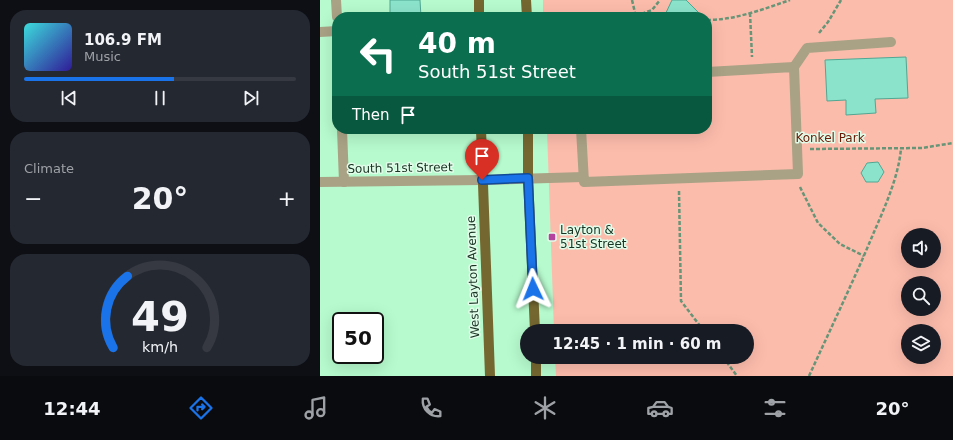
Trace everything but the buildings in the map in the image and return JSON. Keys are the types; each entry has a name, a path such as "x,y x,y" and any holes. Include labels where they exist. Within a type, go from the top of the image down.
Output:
{"main road":[{"path":"479,0 479,12"},
{"path":"526,0 527,12"},
{"name":"West Layton Avenue","path":"481,134 490,376"},
{"path":"528,134 528,178 534,324"},
{"path":"536,364 536,376"}],"street":[{"path":"336,0 337,12"},
{"path":"320,32 332,31"},
{"path":"581,134 584,182 798,174 794,67 807,48 891,42"},
{"path":"712,72 794,67"},
{"path":"342,134 344,182"},
{"name":"South 51st Street","path":"320,182 482,180 584,176"}],"path":[{"path":"632,0 635,12"},
{"path":"647,12 652,10 660,0"},
{"path":"712,20 750,13 790,0"},
{"path":"807,48 828,22 841,0"},
{"path":"750,13 752,69"},
{"path":"797,150 922,148 953,143"},
{"path":"809,376 864,256 884,208 900,160 901,148"},
{"path":"793,174 818,224 840,244 864,256"},
{"path":"678,179 681,301 699,324"},
{"path":"728,364 737,376"}],"green space":[{"name":"Konkel Park","path":"543,0 953,0 953,376 556,376 555,364 754,364 754,324 554,324 547,134 712,134 712,12 543,12"}],"place":[{"name":"Layton & 51st Street","path":"552,237"}],"route":[{"path":"482,180 528,178 533,289"}]}
